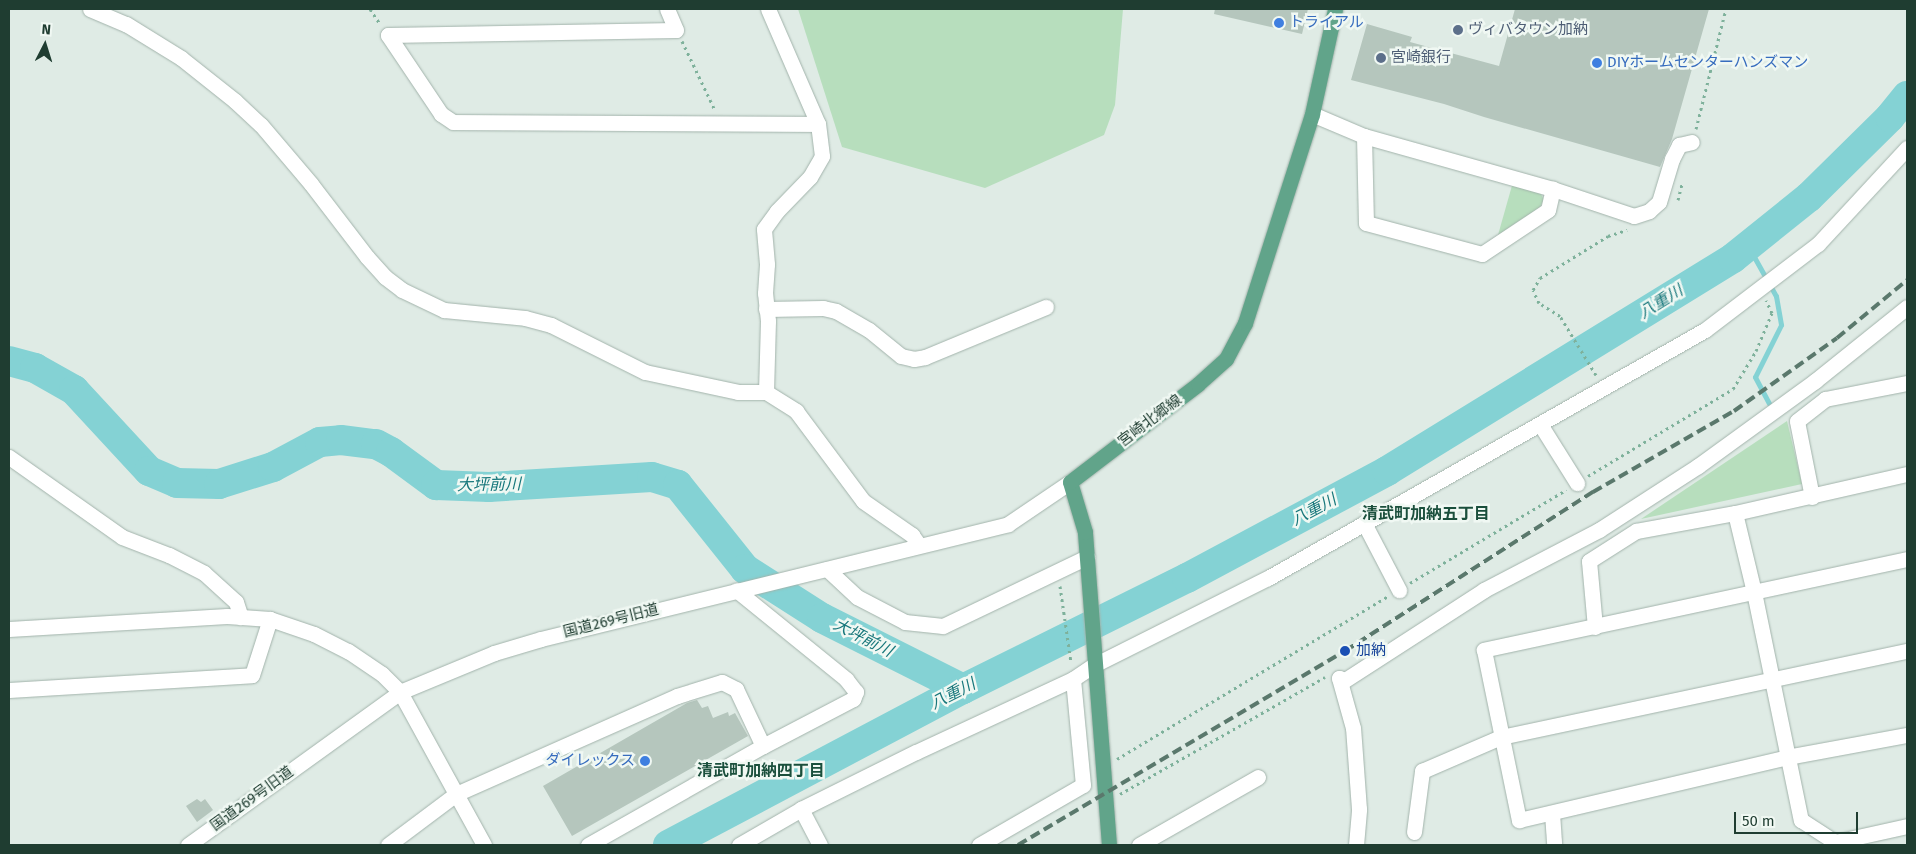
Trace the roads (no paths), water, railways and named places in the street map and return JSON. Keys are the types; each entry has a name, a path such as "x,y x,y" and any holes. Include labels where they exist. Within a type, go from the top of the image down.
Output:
{"main road":[{"name":"宮崎北郷線","path":"1070,482 1198,384 1226,359 1245,323 1312,114 1335,9"},
{"path":"1070,482 1085,532 1109,845"}],"street":[{"path":"90,9 126,24 182,58 235,101 261,125 385,277 414,298 444,310 525,318 551,325 645,372 738,392 766,392 796,411 863,501 912,536 920,545"},
{"path":"667,9 676,30 388,35 441,114 453,122 818,124"},
{"path":"766,392 768,321 764,229 777,211 810,177 822,156 818,124 768,9"},
{"path":"1312,114 1364,136 1553,189 1634,216 1649,211 1659,202 1672,159 1679,145 1692,142"},
{"path":"1364,136 1366,223 1482,254 1548,210 1553,189"},
{"path":"739,845 801,809 916,752 1073,679 1094,661 1268,578 1705,330 1818,244 1907,148"},
{"path":"766,309 823,308 836,312 869,330 901,356 914,359 925,357 1046,307"},
{"path":"1356,845 1359,809 1353,728 1339,678 1345,680 1484,590 1599,530 1698,466 1815,381 1907,307"},
{"path":"1812,497 1797,421 1825,399 1907,383"},
{"path":"1540,424 1577,483"},
{"path":"9,458 122,538 169,555 204,573 236,602 241,617"},
{"path":"1595,626 1589,561 1636,531 1812,497 1907,474"},
{"name":"国道269号旧道","path":"188,845 400,692 494,654 540,639 1008,524 1070,482"},
{"path":"1735,513 1754,592 1786,757 1801,820 1835,842 1907,826"},
{"path":"1364,524 1399,590"},
{"path":"1907,559 1484,650 1519,820 1786,757 1907,735"},
{"path":"827,569 857,597 906,622 943,626 1058,571 1087,563"},
{"path":"588,845 763,746 853,699 856,692 846,679 744,589"},
{"path":"9,629 201,617 241,617 270,619 314,634 348,651 382,674 400,692 484,845"},
{"path":"9,690 252,675 270,619"},
{"path":"1414,832 1422,771 1501,737 1907,651"},
{"path":"979,845 1083,785 1073,679"},
{"path":"388,845 456,794 677,696 722,682 736,689 763,746"},
{"path":"1139,845 1258,777"},
{"path":"801,809 820,845"},
{"path":"1552,813 1554,845"}],"waterway":[{"name":"八重川","path":"668,845 963,689 1187,578 1387,471 1733,258 1809,197 1890,117 1907,96"},
{"path":"1748,246 1776,296 1781,325 1755,377 1769,403"},
{"name":"大坪前川","path":"9,361 35,368 74,390 149,471 177,483 219,484 273,467 320,442 341,440 376,444 391,452 436,485 489,487 652,477 678,485 745,569 822,618 963,689"}],"railway":[{"path":"1018,845 1345,651 1593,492 1734,411 1837,338 1907,280"}],"place":[{"name":"トライアル","path":"1279,23"},
{"name":"ヴィバタウン加納","path":"1458,30"},
{"name":"宮崎銀行","path":"1381,58"},
{"name":"DIYホームセンターハンズマン","path":"1597,63"},
{"name":"加納","path":"1345,651"},
{"name":"ダイレックス","path":"645,761"}],"district":[{"name":"清武町加納五丁目","path":"1426,514"},
{"name":"清武町加納四丁目","path":"761,771"}]}
